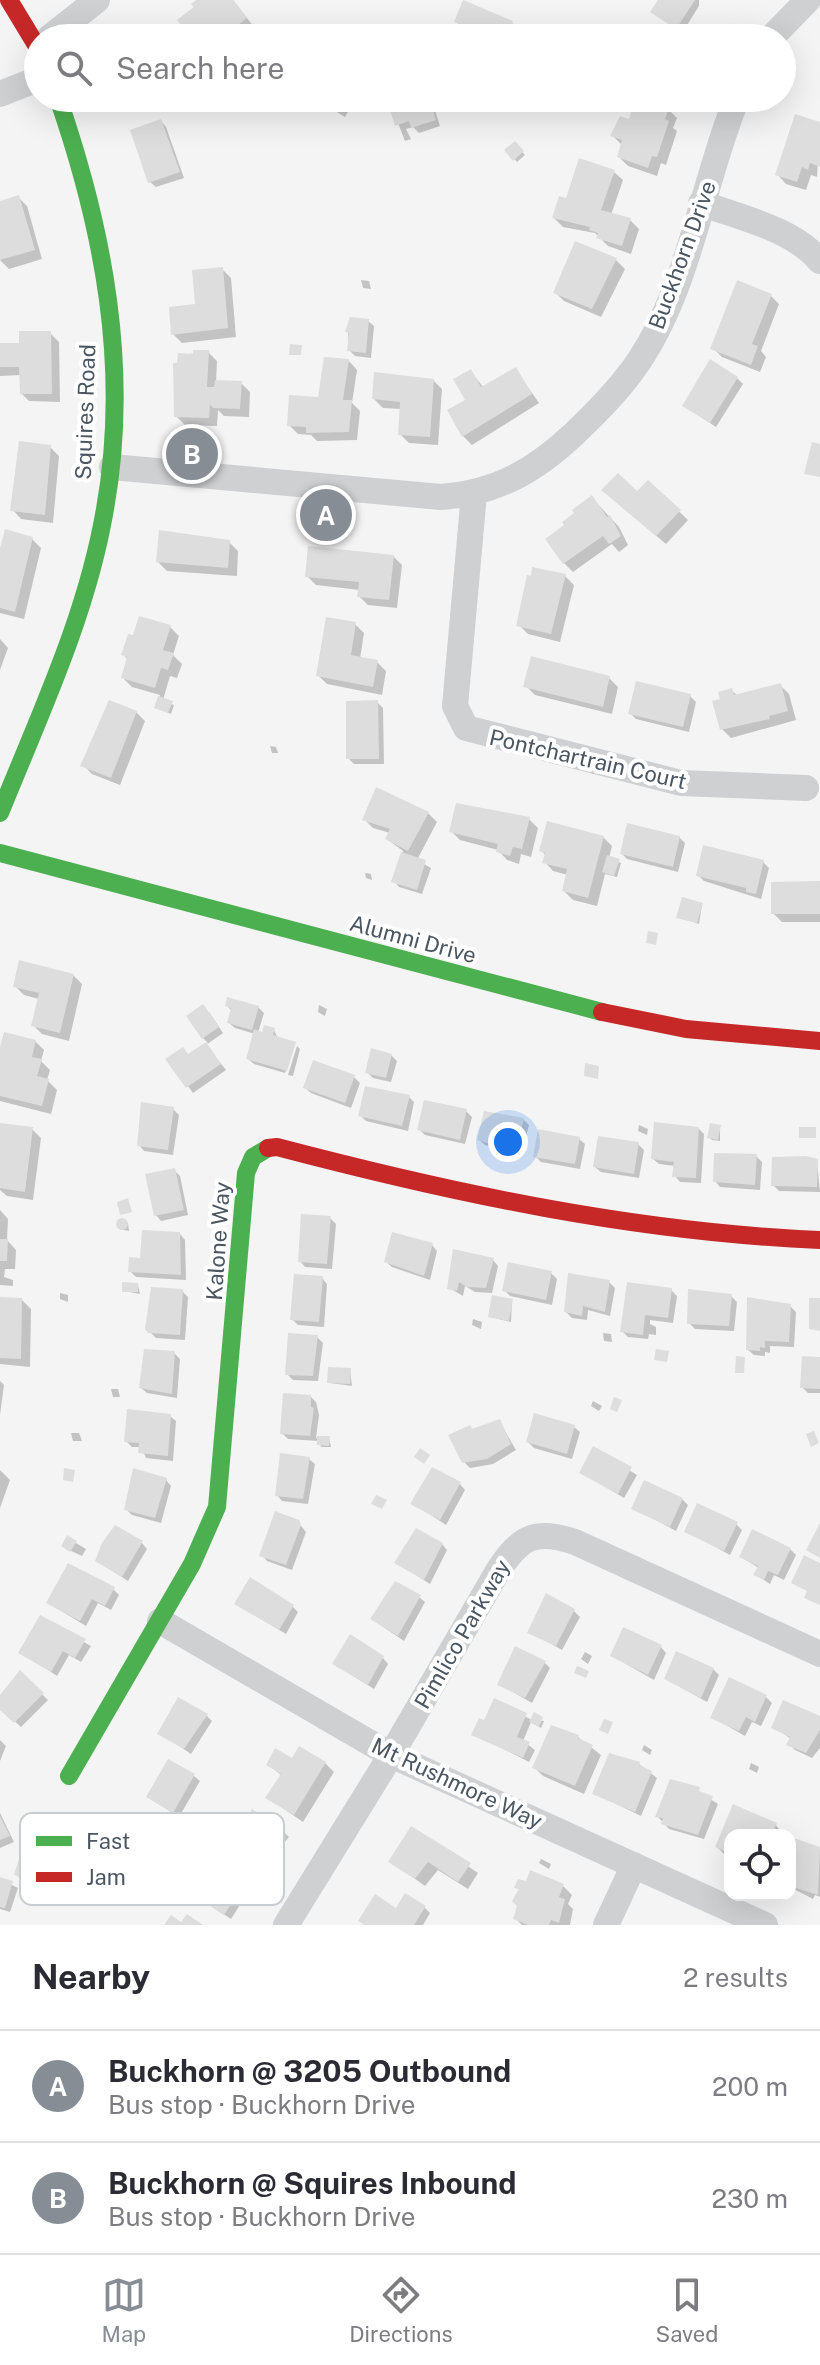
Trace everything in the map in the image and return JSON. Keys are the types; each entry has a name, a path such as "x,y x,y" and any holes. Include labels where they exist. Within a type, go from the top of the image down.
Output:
{"street":[{"path":"9,0 24,24"},
{"path":"67,24 97,0"},
{"path":"785,24 808,0"},
{"path":"0,94 24,85"},
{"name":"Squires Road","path":"0,813 81,598 100,530 112,467 110,305 103,251 80,157 63,112"},
{"name":"Buckhorn Drive","path":"112,467 411,496 474,494 505,483 549,458 615,393 657,328 732,112"},
{"path":"701,203 787,236 820,261"},
{"name":"Pontchartrain Court","path":"474,494 455,706 466,728 681,783 806,788"},
{"name":"Alumni Drive","path":"0,853 587,1009 686,1029 820,1041"},
{"name":"Kalone Way","path":"69,1776 160,1621 217,1507 246,1173 253,1155 259,1150 277,1147 435,1190 529,1209 651,1228 820,1240"},
{"name":"Pimlico Parkway","path":"286,1925 391,1755 510,1552 541,1534 575,1542 820,1654"},
{"name":"Mt Rushmore Way","path":"160,1621 391,1755 765,1925"},
{"path":"606,1925 634,1865"}],"building":[{"path":"196,0 233,0 247,18 239,24 180,24 177,20 194,7 191,4"},
{"path":"463,0 513,21 512,24 454,22"},
{"path":"658,0 695,0 679,24 668,24 650,12"},
{"path":"390,112 433,112 436,120 411,128 409,121 395,126"},
{"path":"631,112 668,112 665,119 669,121 657,157 652,156 648,168 617,157 622,140 610,136 620,116 629,119"},
{"path":"795,114 820,122 820,167 810,163 808,170 802,167 797,182 775,175"},
{"path":"161,119 180,172 148,183 130,130"},
{"path":"515,141 524,151 513,161 504,150"},
{"path":"579,158 615,170 601,210 631,218 622,246 596,238 598,233 589,230 590,227 552,218 559,196 566,198"},
{"path":"19,195 35,250 0,260 0,201"},
{"path":"575,241 617,258 592,309 553,293"},
{"path":"223,267 228,328 171,335 169,307 195,304 192,270"},
{"path":"737,280 772,294 752,344 758,346 751,365 710,349"},
{"path":"350,317 369,319 366,353 347,351 349,333 345,332"},
{"path":"19,331 51,331 52,394 20,394 19,367 0,367 0,343 19,343"},
{"path":"290,344 302,345 301,355 289,355"},
{"path":"193,350 209,350 207,387 214,387 215,380 242,381 240,409 213,408 210,404 209,418 174,417 173,363 177,363 178,353 193,354"},
{"path":"324,357 349,359 343,400 352,400 349,432 306,433 306,427 287,426 289,395 318,397"},
{"path":"710,359 738,377 710,423 682,406"},
{"path":"516,367 532,394 462,437 447,410 465,400 453,379 471,369 481,387"},
{"path":"374,372 434,379 430,437 398,435 400,402 372,399"},
{"path":"19,441 51,445 45,515 10,511"},
{"path":"812,442 820,444 820,477 804,474"},
{"path":"618,473 637,491 648,480 681,510 656,536 601,490"},
{"path":"592,495 607,517 610,515 621,536 609,544 603,536 563,564 545,539 564,525 562,522 574,513 572,510"},
{"path":"5,529 33,537 15,612 0,608 0,548"},
{"path":"159,530 230,540 228,568 156,562"},
{"path":"308,546 394,555 389,600 357,597 359,582 305,577"},
{"path":"532,567 566,574 551,634 516,626 527,575 531,576"},
{"path":"139,616 171,625 163,650 174,653 168,670 161,668 155,688 121,678 127,657 121,655 128,634 133,635"},
{"path":"326,617 356,622 351,655 378,660 373,687 316,676"},
{"path":"531,656 610,676 603,707 523,687"},
{"path":"636,681 691,694 683,727 628,714"},
{"path":"781,683 788,711 769,716 770,719 720,730 712,701 720,699 718,692 732,688 734,695"},
{"path":"158,696 173,701 168,713 154,708"},
{"path":"109,700 137,711 111,778 80,766"},
{"path":"378,700 379,759 346,759 346,701"},
{"path":"376,787 429,812 408,851 385,839 390,829 362,820"},
{"path":"456,803 530,817 522,849 513,847 510,856 496,852 498,844 449,832"},
{"path":"547,821 604,836 588,898 562,891 567,869 542,863 545,853 539,851"},
{"path":"627,823 680,836 673,867 620,854"},
{"path":"703,845 764,860 756,894 746,892 746,888 696,876"},
{"path":"401,852 426,860 417,890 391,882"},
{"path":"607,855 620,859 614,876 602,872"},
{"path":"820,881 820,914 771,914 771,882"},
{"path":"682,897 703,903 697,923 676,918"},
{"path":"648,931 658,933 656,945 646,943"},
{"path":"19,960 74,974 60,1033 31,1026 39,993 13,987"},
{"path":"227,997 259,1006 252,1030 227,1023 231,1008 225,1006"},
{"path":"203,1004 219,1027 202,1039 186,1016"},
{"path":"264,1025 275,1028 273,1035 296,1042 287,1071 246,1059 254,1029 262,1032"},
{"path":"4,1032 36,1040 32,1057 42,1059 37,1076 49,1079 42,1106 0,1096 0,1047"},
{"path":"206,1042 221,1064 186,1088 165,1059 183,1047 188,1054"},
{"path":"371,1048 392,1054 386,1078 365,1073"},
{"path":"313,1060 355,1075 345,1103 303,1088"},
{"path":"585,1063 599,1066 598,1079 584,1076"},
{"path":"365,1086 410,1095 402,1126 358,1116"},
{"path":"424,1100 467,1109 460,1140 417,1130"},
{"path":"141,1102 174,1107 168,1150 137,1146"},
{"path":"484,1111 524,1118 516,1152 477,1140"},
{"path":"654,1122 699,1127 696,1178 672,1177 674,1162 651,1159"},
{"path":"0,1123 33,1127 25,1192 0,1188"},
{"path":"710,1123 721,1125 718,1140 707,1138"},
{"path":"799,1127 816,1127 816,1138 799,1138"},
{"path":"538,1129 580,1137 575,1164 533,1157"},
{"path":"598,1136 639,1142 634,1174 593,1167"},
{"path":"714,1153 757,1154 755,1185 713,1182"},
{"path":"806,1156 818,1159 817,1187 771,1186 772,1157"},
{"path":"175,1168 184,1210 154,1216 145,1174"},
{"path":"128,1198 132,1212 120,1215 117,1202"},
{"path":"301,1214 331,1216 327,1264 298,1262"},
{"path":"122,1218 128,1224 122,1230 116,1224"},
{"path":"142,1230 180,1232 181,1275 128,1272 129,1257 140,1258"},
{"path":"392,1232 433,1243 424,1276 384,1262"},
{"path":"0,1239 8,1239 7,1261 0,1261"},
{"path":"453,1249 494,1258 486,1288 467,1287 459,1282 457,1291 447,1289"},
{"path":"508,1262 552,1271 546,1300 502,1291"},
{"path":"568,1273 610,1280 605,1312 583,1306 582,1316 564,1312"},
{"path":"294,1274 323,1276 319,1322 290,1320"},
{"path":"122,1282 138,1283 138,1292 122,1292"},
{"path":"627,1282 672,1288 668,1318 645,1315 643,1335 620,1332"},
{"path":"151,1287 183,1289 180,1335 148,1333 145,1329"},
{"path":"688,1289 732,1294 729,1326 687,1324"},
{"path":"492,1295 513,1299 509,1321 488,1317"},
{"path":"0,1297 22,1298 21,1359 0,1358"},
{"path":"747,1297 791,1304 789,1342 765,1341 765,1348 760,1347 760,1351 746,1350"},
{"path":"809,1298 820,1298 820,1331 809,1329"},
{"path":"288,1333 318,1335 313,1376 285,1375"},
{"path":"144,1349 175,1351 172,1394 139,1388"},
{"path":"656,1349 669,1351 667,1362 654,1360"},
{"path":"736,1356 745,1357 744,1373 735,1373"},
{"path":"802,1356 820,1357 820,1389 800,1388"},
{"path":"328,1367 351,1368 350,1384 327,1383"},
{"path":"283,1393 311,1395 311,1407 314,1408 310,1436 280,1434"},
{"path":"614,1397 622,1400 617,1412 610,1409"},
{"path":"127,1409 171,1414 168,1456 138,1453 139,1443 124,1442"},
{"path":"534,1413 575,1425 567,1454 526,1442"},
{"path":"500,1419 511,1444 487,1459 462,1463 448,1435 470,1425 472,1429"},
{"path":"814,1431 819,1443 811,1447 806,1434"},
{"path":"317,1436 330,1436 329,1446 317,1445"},
{"path":"593,1446 632,1467 618,1494 579,1473"},
{"path":"420,1448 430,1455 424,1464 414,1457"},
{"path":"280,1453 310,1457 303,1499 275,1496"},
{"path":"432,1467 461,1482 440,1520 410,1504"},
{"path":"64,1468 75,1470 73,1482 63,1480"},
{"path":"133,1468 167,1478 155,1518 124,1510"},
{"path":"644,1480 683,1498 670,1527 631,1509"},
{"path":"376,1495 387,1500 382,1509 371,1504"},
{"path":"697,1503 738,1522 724,1551 684,1532"},
{"path":"275,1511 299,1520 301,1525 286,1565 259,1556"},
{"path":"820,1523 820,1558 806,1550"},
{"path":"115,1525 143,1541 122,1577 95,1561 102,1543"},
{"path":"416,1528 443,1543 424,1580 394,1563"},
{"path":"752,1529 791,1548 778,1575 768,1571 764,1580 753,1575 758,1566 739,1557"},
{"path":"67,1535 77,1541 70,1552 61,1546"},
{"path":"804,1555 820,1563 820,1605 804,1598 807,1591 791,1583"},
{"path":"68,1563 115,1587 105,1606 92,1599 80,1621 46,1603"},
{"path":"250,1577 294,1605 279,1630 234,1604"},
{"path":"395,1581 421,1595 398,1636 370,1619"},
{"path":"546,1593 575,1609 556,1646 527,1633"},
{"path":"40,1615 86,1639 75,1658 63,1651 51,1672 18,1653"},
{"path":"623,1627 662,1645 648,1675 610,1656"},
{"path":"350,1634 384,1656 368,1685 332,1664"},
{"path":"515,1646 546,1661 525,1698 497,1685"},
{"path":"676,1651 714,1668 701,1698 664,1679"},
{"path":"577,1666 589,1671 586,1678 574,1673"},
{"path":"20,1670 44,1693 14,1723 0,1710 0,1695"},
{"path":"729,1677 767,1695 755,1722 746,1717 739,1731 710,1718"},
{"path":"178,1697 208,1714 184,1749 157,1734"},
{"path":"494,1698 527,1713 517,1737 530,1742 523,1758 471,1735 479,1718 484,1720"},
{"path":"783,1700 820,1716 820,1730 806,1753 786,1745 790,1737 771,1728"},
{"path":"534,1712 543,1717 539,1727 529,1722"},
{"path":"604,1719 613,1722 608,1734 599,1730"},
{"path":"551,1725 579,1735 578,1738 593,1745 575,1786 532,1768"},
{"path":"299,1746 326,1762 294,1815 265,1798 281,1774 266,1765 275,1748 292,1758"},
{"path":"609,1753 640,1762 639,1765 652,1771 635,1812 592,1794"},
{"path":"168,1759 195,1774 173,1813 146,1797"},
{"path":"670,1779 700,1787 699,1791 713,1796 698,1835 661,1824 663,1818 655,1817"},
{"path":"733,1804 777,1823 774,1829 724,1829 724,1851 715,1847"},
{"path":"0,1816 10,1836 0,1840"},
{"path":"411,1826 471,1863 458,1882 428,1862 415,1879 388,1862"},
{"path":"796,1839 820,1847 818,1895 796,1888"},
{"path":"20,1855 20,1877 14,1875"},
{"path":"530,1870 564,1884 559,1897 565,1899 559,1923 551,1920 549,1925 528,1925 513,1919 517,1906 512,1901 519,1889 514,1888 518,1879 526,1881"},
{"path":"0,1877 13,1881 5,1908 0,1907"},
{"path":"405,1893 426,1906 414,1925 365,1925 358,1921 375,1894 396,1908"},
{"path":"209,1905 230,1905 224,1915"},
{"path":"187,1914 203,1925 164,1925 171,1915 181,1922"}],"traffic: fast":[{"path":"0,813 61,664 87,587 105,509 112,457 115,404 108,301 88,199 62,112"},
{"path":"0,853 602,1012"},
{"path":"69,1776 192,1564 217,1507 246,1173 253,1157 268,1148"}],"traffic: jam":[{"path":"9,0 24,25"},
{"path":"602,1012 686,1029 820,1041"},
{"path":"268,1148 277,1147 411,1180 546,1208 682,1229 820,1240"}],"place":[{"name":"Buckhorn @ Squires Inbound","path":"192,454"},
{"name":"Buckhorn @ 3205 Outbound","path":"326,515"}]}
